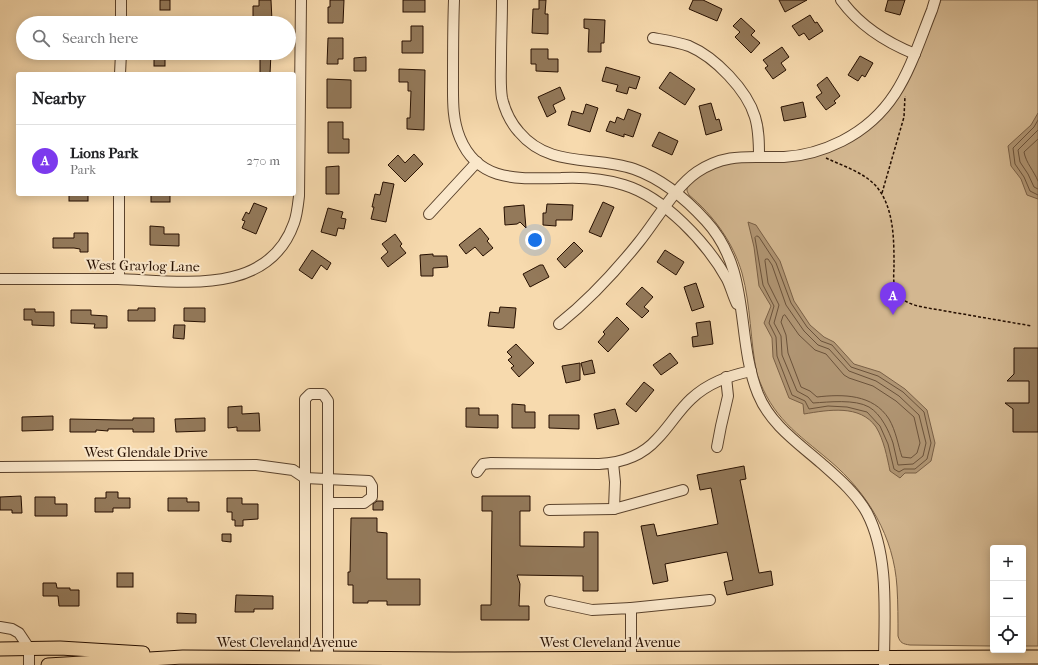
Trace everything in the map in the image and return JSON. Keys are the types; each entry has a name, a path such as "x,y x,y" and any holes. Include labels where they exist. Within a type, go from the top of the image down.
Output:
{"main road":[{"name":"West Cleveland Avenue","path":"0,648 120,650 183,661"},
{"name":"West Cleveland Avenue","path":"48,665 305,658 454,662 631,658 884,661 1038,657"}],"street":[{"path":"121,0 121,16"},
{"name":"West Graylog Lane","path":"0,279 221,280 240,276 267,261 286,240 294,223 297,212 299,196 301,0"},
{"path":"454,0 454,116 460,139 477,162 492,173 516,179 578,178 623,184 646,195 665,208 702,242 728,280 744,327"},
{"path":"502,0 502,97 514,127 535,147 552,155 569,159 616,164 653,177 676,193 696,210 708,223 727,251 736,276 751,370 758,394 768,413 781,428 844,484 859,501 867,513 872,526 881,563 884,587 884,661"},
{"path":"841,0 856,18 868,29 889,42 914,54"},
{"path":"559,324 607,279 640,242 676,193 695,173 713,162 741,156 786,156 813,152 832,146 857,133 884,110 899,88 935,0"},
{"path":"653,38 688,46 703,54 733,81 747,99 755,118 758,134 759,157"},
{"path":"120,72 121,60"},
{"path":"428,214 477,162"},
{"path":"119,196 119,279"},
{"path":"477,472 483,464 491,463 599,464 613,463 626,459 644,450 657,440 691,398 704,388 717,380 751,370"},
{"path":"717,447 720,426 728,396 726,377"},
{"path":"305,658 305,399 310,394 323,394 328,401 328,658"},
{"path":"613,463 615,482 614,508"},
{"name":"West Glendale Drive","path":"0,467 256,465 293,470 305,478"},
{"path":"305,478 369,481 372,486 372,496 364,503 328,503"},
{"path":"549,510 614,508 683,490"},
{"path":"550,601 592,610 630,608 710,600"},
{"path":"630,608 631,658"},
{"path":"0,627 12,629 19,634 29,648 29,665"}],"path":[{"path":"882,194 904,116 906,91 899,88"},
{"path":"813,152 859,173 871,181 882,194 887,206 894,236 894,285 904,300 914,305 928,308 1032,326"}],"shaded area":[{"path":"941,0 1038,0 1038,646 1026,646 1026,545 990,545 990,646 910,645 901,642 898,636 895,569 891,551 877,517 856,487 844,474 796,433 770,402 757,374 745,285 738,262 728,240 714,220 689,195 687,191 687,187 691,182 704,172 724,163 772,161 862,135 885,115 902,92 926,39"}],"water":[{"path":"1038,113 1038,199 1027,195 1021,179 1011,166 1008,146 1031,125"},
{"path":"748,222 756,225 780,261 794,301 810,325 824,337 834,342 854,364 880,372 905,389 927,410 935,443 931,461 916,473 905,473 900,478 890,471 879,432 869,420 861,415 843,410 804,414 803,404 789,398 773,357 772,338 764,323 771,306 759,286 754,247"}],"building":[{"path":"160,0 170,0 170,10 160,10"},
{"path":"259,0 271,0 272,16 253,16 253,6 259,6"},
{"path":"330,0 344,0 343,23 328,23 328,7 330,7"},
{"path":"403,0 425,0 425,12 403,12"},
{"path":"539,0 546,0 545,14 548,14 548,34 532,33 533,9 539,9"},
{"path":"693,0 703,0 722,9 717,21 689,9"},
{"path":"779,0 807,0 785,12"},
{"path":"888,0 905,0 900,15 885,11"},
{"path":"810,15 823,31 809,40 804,33 799,36 792,26"},
{"path":"741,18 755,31 751,35 760,43 751,53 735,37 740,32 733,26"},
{"path":"584,19 605,20 604,43 601,43 601,52 588,52 589,29 584,28"},
{"path":"411,26 423,26 423,53 402,53 402,41 411,41"},
{"path":"328,38 343,38 343,59 338,59 338,64 327,64"},
{"path":"782,47 789,57 781,63 786,70 773,79 765,68 768,66 763,60"},
{"path":"531,49 548,49 548,59 558,59 558,72 536,71 536,64 531,64"},
{"path":"860,56 873,63 865,77 862,75 858,81 848,75"},
{"path":"366,57 366,71 354,71 354,58"},
{"path":"154,60 165,60 165,66 154,66"},
{"path":"260,60 271,60 270,72 260,72"},
{"path":"606,67 640,77 636,89 629,87 627,94 616,91 618,85 602,81"},
{"path":"399,69 425,70 424,130 407,129 407,118 410,118 411,91 408,91 408,82 399,82"},
{"path":"670,72 695,89 685,105 659,88"},
{"path":"827,77 840,96 834,101 836,103 826,110 816,97 822,93 817,85"},
{"path":"327,79 351,80 351,108 327,108"},
{"path":"560,87 565,99 553,105 556,112 547,117 538,97"},
{"path":"803,102 806,117 784,121 781,107"},
{"path":"711,103 716,120 719,119 722,130 706,135 699,106"},
{"path":"586,104 598,108 590,132 568,125 572,111 583,114"},
{"path":"628,109 641,114 633,137 624,134 624,137 606,131 610,121 615,123 617,117 624,120"},
{"path":"328,122 343,122 343,139 349,139 349,153 328,153"},
{"path":"659,132 678,141 672,155 652,146"},
{"path":"414,154 423,164 405,182 388,165 398,155 405,163"},
{"path":"339,166 339,194 326,194 326,167"},
{"path":"383,182 394,184 386,222 371,219 375,194 380,195"},
{"path":"69,196 88,196 88,201 69,201"},
{"path":"151,196 170,196 170,202 151,202"},
{"path":"603,202 614,207 601,237 589,232"},
{"path":"254,203 267,208 256,234 242,228 245,221 242,220 246,212 249,214"},
{"path":"547,204 573,205 572,220 556,220 556,226 543,225 543,213 546,213"},
{"path":"524,205 526,228 520,222 517,224 505,225 504,207"},
{"path":"328,208 343,212 341,218 346,219 344,229 338,228 336,236 321,232"},
{"path":"150,226 164,227 164,234 179,234 179,246 150,245"},
{"path":"480,228 489,239 487,241 493,248 483,256 475,247 466,254 459,245"},
{"path":"74,233 88,233 88,252 80,252 80,249 74,248 53,248 53,238 74,238"},
{"path":"395,234 402,244 400,246 406,253 388,267 381,258 388,252 382,244"},
{"path":"574,242 583,251 565,268 557,259"},
{"path":"312,250 331,263 327,270 321,265 312,279 299,270"},
{"path":"665,250 684,262 676,275 657,262"},
{"path":"433,254 433,256 447,256 448,267 433,268 433,276 421,276 420,255"},
{"path":"540,265 543,265 549,277 530,287 523,274"},
{"path":"696,283 704,307 692,311 684,287"},
{"path":"642,287 653,297 644,307 649,311 642,318 626,304"},
{"path":"500,307 516,308 514,328 488,326 490,312 499,313"},
{"path":"138,308 155,308 155,321 128,321 128,310 138,310"},
{"path":"184,308 205,308 205,322 184,321"},
{"path":"24,309 35,309 35,312 54,312 54,326 32,325 32,320 24,320"},
{"path":"71,310 91,310 91,315 107,316 107,328 94,328 95,324 71,323"},
{"path":"617,317 629,329 608,352 598,342 605,334 603,332"},
{"path":"710,321 713,344 693,347 692,337 698,336 696,323"},
{"path":"174,325 185,325 184,339 173,338"},
{"path":"516,344 534,363 519,377 511,368 514,366 508,360 512,357 507,352"},
{"path":"1014,348 1038,348 1038,432 1013,432 1013,409 1005,403 1029,403 1029,381 1007,381 1014,374"},
{"path":"670,353 678,363 661,375 653,365"},
{"path":"592,360 595,373 584,375 581,363"},
{"path":"580,363 580,380 566,383 562,366"},
{"path":"644,382 654,390 636,412 626,404"},
{"path":"512,404 525,405 525,412 535,412 535,428 512,428"},
{"path":"242,406 242,414 259,413 260,431 237,431 237,427 228,428 228,407"},
{"path":"466,408 479,408 479,415 498,415 498,428 466,427"},
{"path":"615,409 619,424 597,429 594,414"},
{"path":"549,415 579,415 579,429 549,428"},
{"path":"53,416 53,430 22,431 22,417"},
{"path":"133,418 154,418 154,432 133,432 133,429 108,429 108,431 96,430 96,432 70,432 70,419 133,420"},
{"path":"205,418 205,431 176,432 175,419"},
{"path":"744,466 746,479 740,480 759,573 771,571 773,585 727,595 724,582 733,580 727,552 665,564 668,581 653,584 641,526 654,524 657,536 718,524 711,488 700,490 697,475"},
{"path":"106,492 118,492 118,498 130,498 130,508 113,508 113,512 95,512 95,498 106,498"},
{"path":"21,496 22,513 12,513 12,510 0,510 0,497"},
{"path":"482,496 530,496 530,511 520,511 520,546 584,547 584,532 598,532 598,591 583,591 583,576 517,575 520,584 519,606 529,606 529,620 481,620 481,605 491,605 492,511 482,511"},
{"path":"35,497 55,497 55,504 67,504 67,516 35,516"},
{"path":"168,498 187,498 187,502 199,502 199,511 168,511"},
{"path":"227,498 242,498 242,504 258,504 258,519 243,520 243,526 235,526 235,520 232,520 232,512 227,512"},
{"path":"377,501 383,501 383,510 373,510 373,504"},
{"path":"351,518 377,518 377,532 387,533 387,579 420,579 420,605 387,605 387,601 353,603 353,585 348,585 348,572 350,572"},
{"path":"222,534 231,534 231,542 222,541"},
{"path":"117,573 133,573 133,587 117,587"},
{"path":"43,583 56,583 57,588 79,590 79,606 59,606 58,596 43,596"},
{"path":"236,595 273,596 273,609 254,609 254,612 235,612"},
{"path":"177,613 196,614 196,623 177,623"}],"place":[{"name":"Lions Park","path":"893,315"}]}
